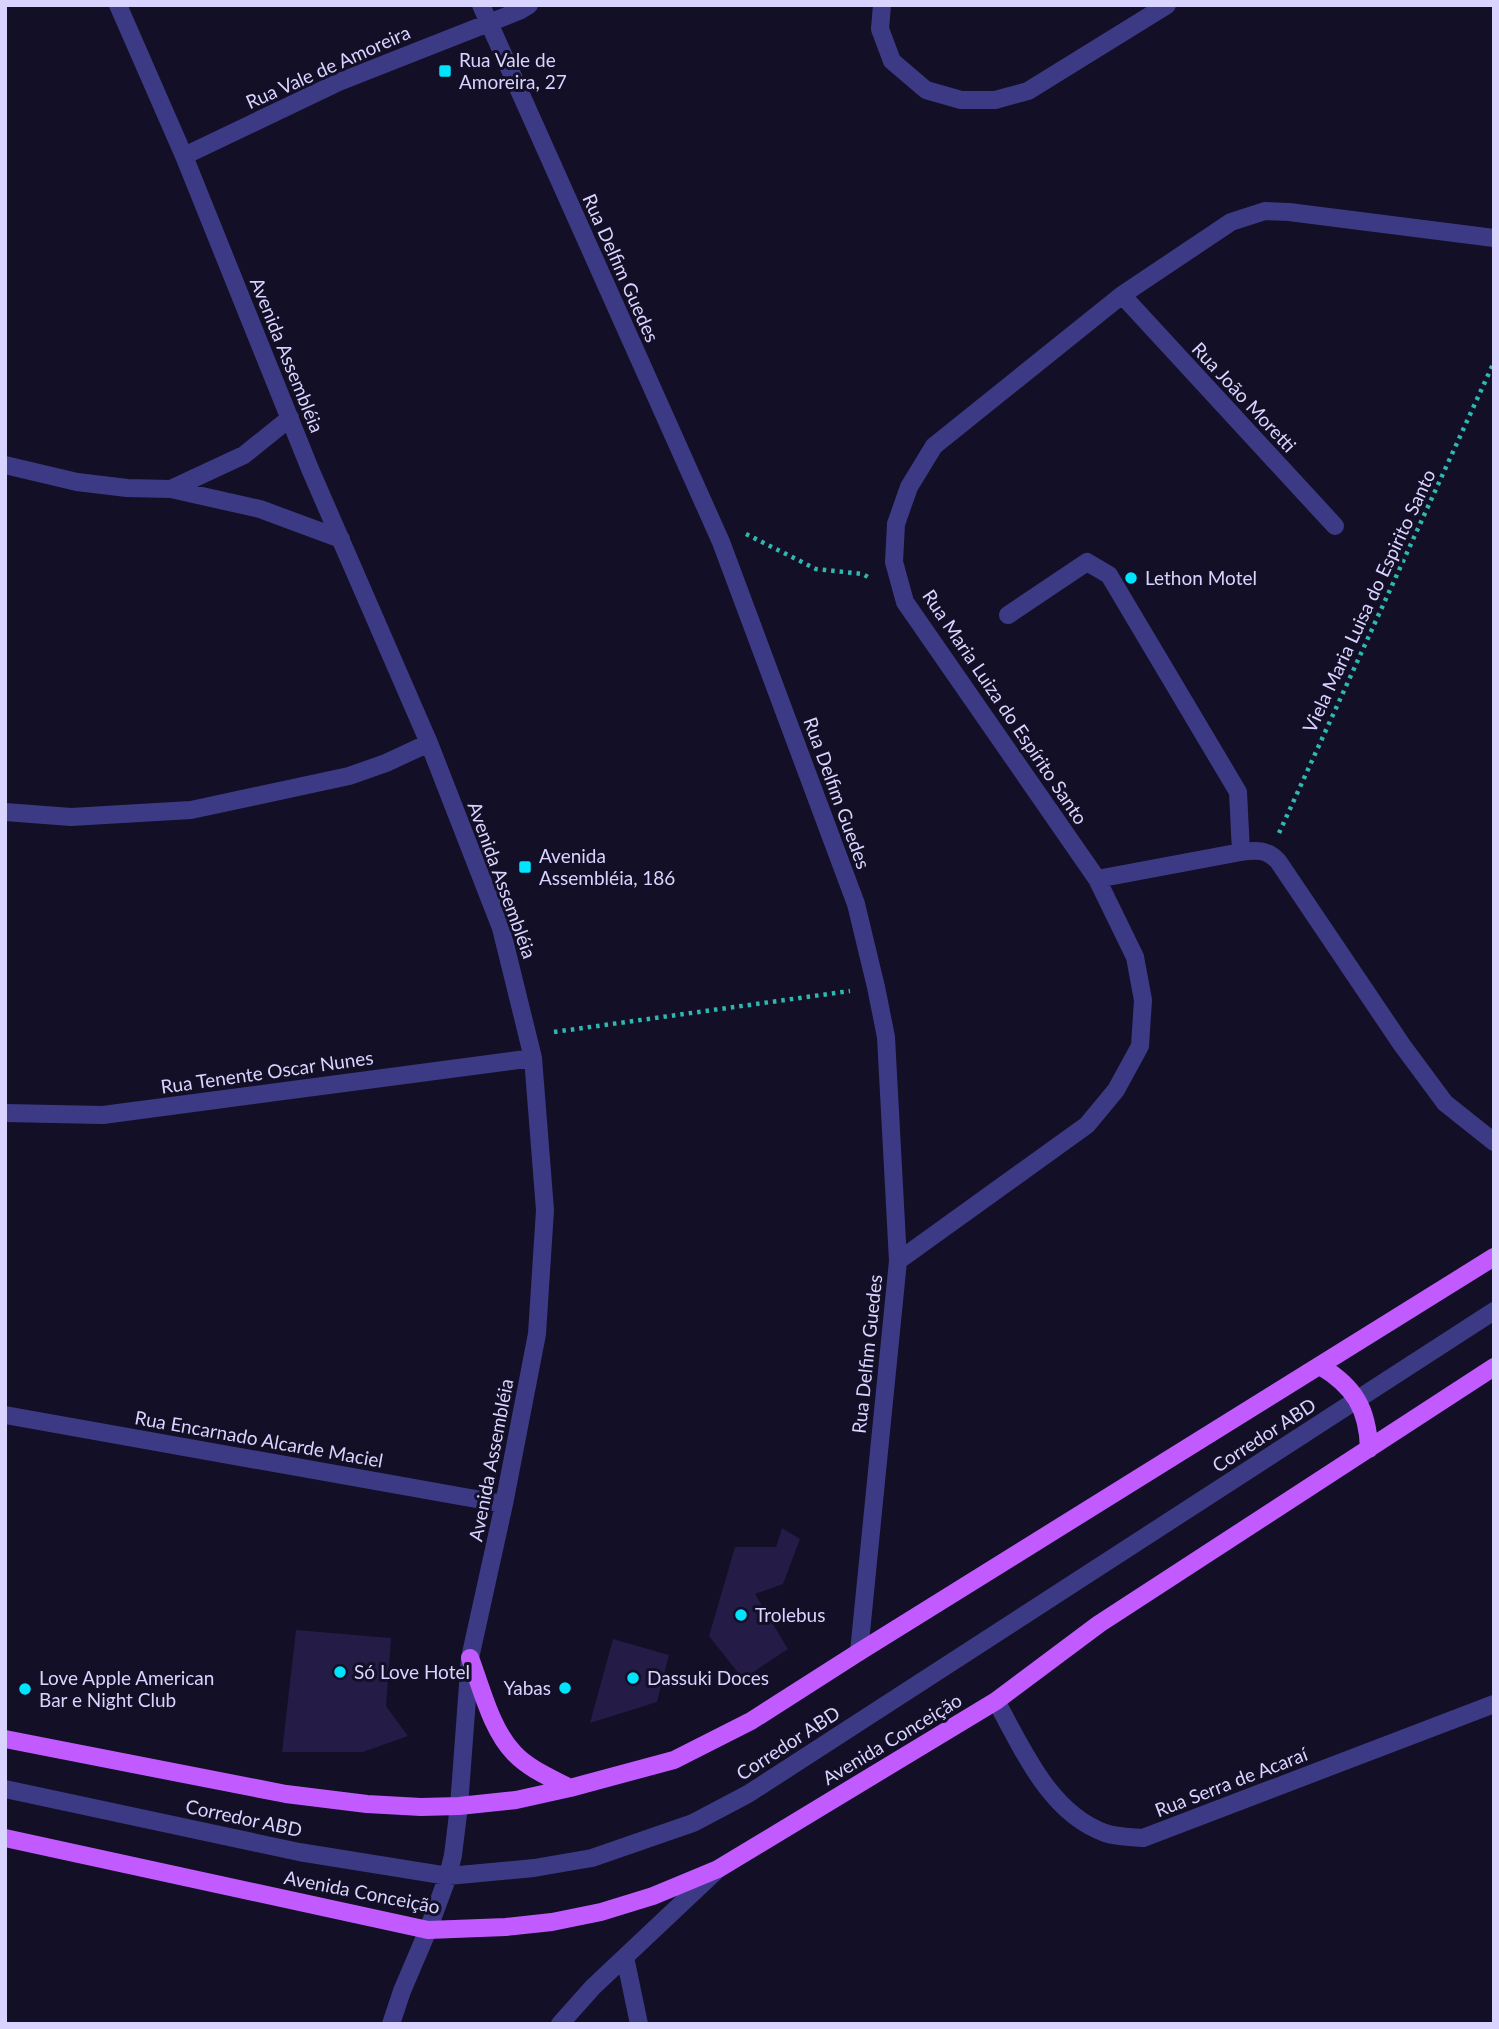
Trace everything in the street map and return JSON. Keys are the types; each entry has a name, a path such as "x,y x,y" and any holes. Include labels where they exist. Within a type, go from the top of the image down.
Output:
{"main road":[{"path":"5,1739 286,1794 367,1804 421,1807 516,1800 674,1760 751,1721 1494,1257"},
{"path":"1320,1366 1346,1385 1357,1399 1366,1416 1369,1449"},
{"name":"Avenida Conceição","path":"5,1838 428,1930 552,1922 589,1915 653,1896 718,1869 996,1701 1099,1624 1494,1367"},
{"path":"470,1658 496,1725 513,1752 534,1769 570,1788"}],"street":[{"name":"Avenida Assembléia","path":"118,5 184,156 290,418 429,743 501,928 533,1058 545,1210 537,1334 505,1504 470,1658 459,1806 448,1876 401,1991 391,2024"},
{"name":"Rua Delfim Guedes","path":"481,5 721,542 856,904 877,987 886,1037 898,1261 859,1652"},
{"name":"Rua Vale de Amoreira","path":"184,156 339,82 529,5"},
{"path":"882,5 880,29 892,61 926,90 961,100 995,100 1028,90 1167,5"},
{"name":"Rua Maria Luiza do Espírito Santo","path":"898,1261 1087,1125 1116,1090 1140,1046 1143,1000 1135,957 1097,879 905,602 894,562 896,524 909,487 934,446 1122,295 1231,222 1265,211 1289,212 1494,238"},
{"name":"Rua João Moretti","path":"1122,295 1335,527"},
{"path":"171,489 244,455 290,418"},
{"path":"5,465 77,482 128,488 171,489 260,509 341,539"},
{"path":"1008,615 1087,562 1108,575 1238,792 1241,852"},
{"path":"5,812 71,817 191,810 349,776 386,764 429,743"},
{"path":"1097,879 1258,849 1270,853 1445,1103 1494,1142"},
{"name":"Rua Tenente Oscar Nunes","path":"5,1113 103,1115 533,1058"},
{"name":"Corredor ABD","path":"5,1790 299,1852 448,1876 534,1868 592,1858 693,1823 737,1800 1494,1311"},
{"name":"Rua Encarnado Alcarde Maciel","path":"5,1415 505,1504"},
{"name":"Rua Serra de Acaraí","path":"996,1701 1041,1782 1077,1818 1106,1833 1143,1838 1494,1704"},
{"path":"560,2024 593,1987 718,1869"},
{"path":"625,1957 639,2024"}],"path":[{"name":"Viela Maria Luisa do Espirito Santo","path":"1270,853 1494,362"},
{"path":"708,514 816,569 863,574 905,602"},
{"path":"529,1036 877,987"}],"building":[{"name":"Trolebus","path":"782,1528 800,1539 783,1584 755,1594 788,1649 743,1679 709,1636 735,1547 776,1547"},
{"name":"Só Love Hotel","path":"296,1630 391,1638 386,1706 408,1736 363,1752 282,1752"},
{"name":"Dassuki Doces","path":"613,1639 669,1655 657,1702 590,1723"}],"place":[{"name":"Rua Vale de Amoreira, 27","path":"445,71"},
{"name":"Lethon Motel","path":"1131,578"},
{"name":"Avenida Assembléia, 186","path":"525,867"},
{"name":"Trolebus","path":"741,1615"},
{"name":"Só Love Hotel","path":"340,1672"},
{"name":"Dassuki Doces","path":"633,1678"},
{"name":"Yabas","path":"565,1688"},
{"name":"Love Apple American Bar e Night Club","path":"25,1689"}]}
